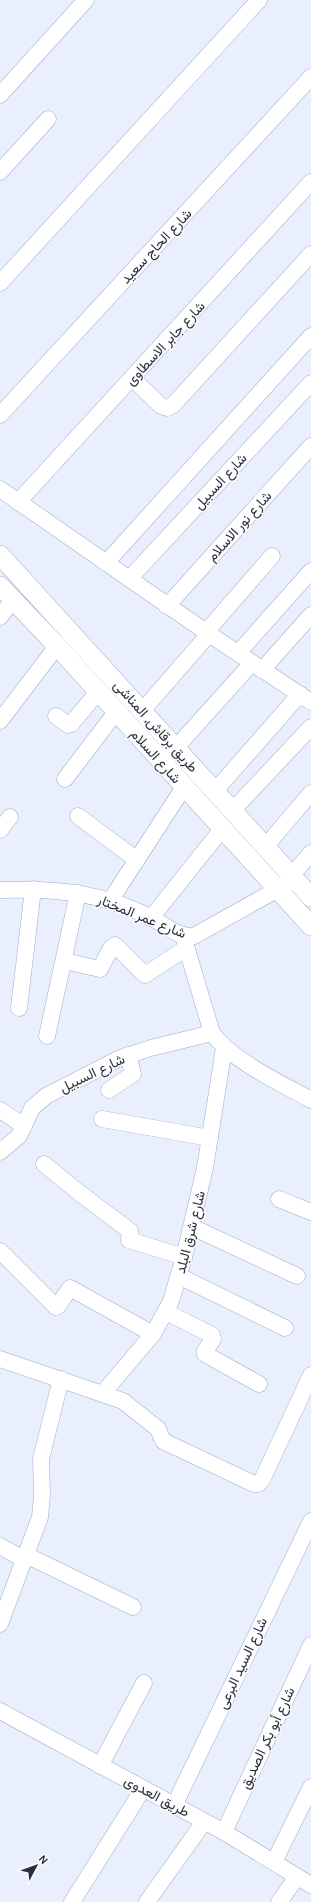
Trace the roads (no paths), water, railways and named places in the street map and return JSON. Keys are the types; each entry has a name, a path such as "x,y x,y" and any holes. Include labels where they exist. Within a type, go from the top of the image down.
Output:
{"street":[{"path":"0,95 86,0"},
{"path":"0,283 259,0"},
{"name":"شارع الحاج سعيد","path":"0,415 311,77"},
{"path":"0,172 48,119"},
{"name":"شارع جابر الاسطاوى","path":"18,502 311,182"},
{"path":"132,378 161,406 167,408 173,405 311,254"},
{"path":"106,563 311,336"},
{"name":"شارع السبيل","path":"129,579 311,383"},
{"name":"شارع نور الاسلام","path":"167,606 311,446"},
{"path":"0,488 167,606 257,666 306,696 215,792"},
{"name":"طريق برقاش, المناشى","path":"0,555 311,897"},
{"path":"142,711 272,556"},
{"path":"238,653 311,571"},
{"name":"شارع السلام","path":"0,586 57,646 311,926"},
{"path":"0,617 13,600"},
{"path":"162,763 257,666 311,615"},
{"path":"0,721 57,646"},
{"path":"56,716 68,725 71,724 98,692"},
{"path":"65,779 116,712"},
{"path":"232,811 311,727"},
{"path":"110,901 184,787"},
{"path":"265,847 311,793"},
{"path":"78,816 137,860"},
{"path":"0,830 10,817"},
{"path":"151,918 222,829"},
{"name":"شارع عمر المختار","path":"0,890 33,889 78,893 110,901 151,918 185,942 277,890 293,878 311,853"},
{"path":"19,1008 33,889"},
{"path":"47,1036 78,893"},
{"path":"64,961 100,969 111,948 115,945 145,975 185,942 212,1033 224,1048 311,1100"},
{"name":"شارع السبيل","path":"0,1152 16,1140 24,1126 29,1112 39,1100 102,1066 128,1055 212,1033"},
{"name":"شارع شرق البلد","path":"103,1393 153,1334 166,1312 179,1276 205,1168 224,1048"},
{"path":"109,1090 133,1074 128,1055"},
{"path":"0,1110 24,1126"},
{"path":"102,1119 210,1138"},
{"path":"44,1164 130,1231 130,1240 184,1257"},
{"path":"280,1199 311,1212"},
{"path":"192,1227 297,1276"},
{"path":"0,1251 56,1307 70,1288 153,1334"},
{"path":"179,1276 285,1328"},
{"path":"166,1312 212,1334 213,1339 205,1351 205,1354 260,1384"},
{"path":"0,1359 103,1393 127,1403 158,1429 163,1441 252,1484 258,1484 262,1480 311,1375"},
{"path":"0,1624 40,1518 42,1495 41,1459 61,1379"},
{"name":"شارع السيد البرعى","path":"174,1806 311,1521"},
{"path":"0,1546 133,1607"},
{"name":"شارع أبو بكر الصديق","path":"224,1832 311,1645"},
{"path":"100,1766 144,1683"},
{"name":"طريق العدوى","path":"0,1711 224,1832 311,1885"},
{"path":"274,1862 311,1786"},
{"path":"72,1902 143,1789"},
{"path":"148,1902 204,1822"},
{"path":"279,1902 297,1877"}]}
